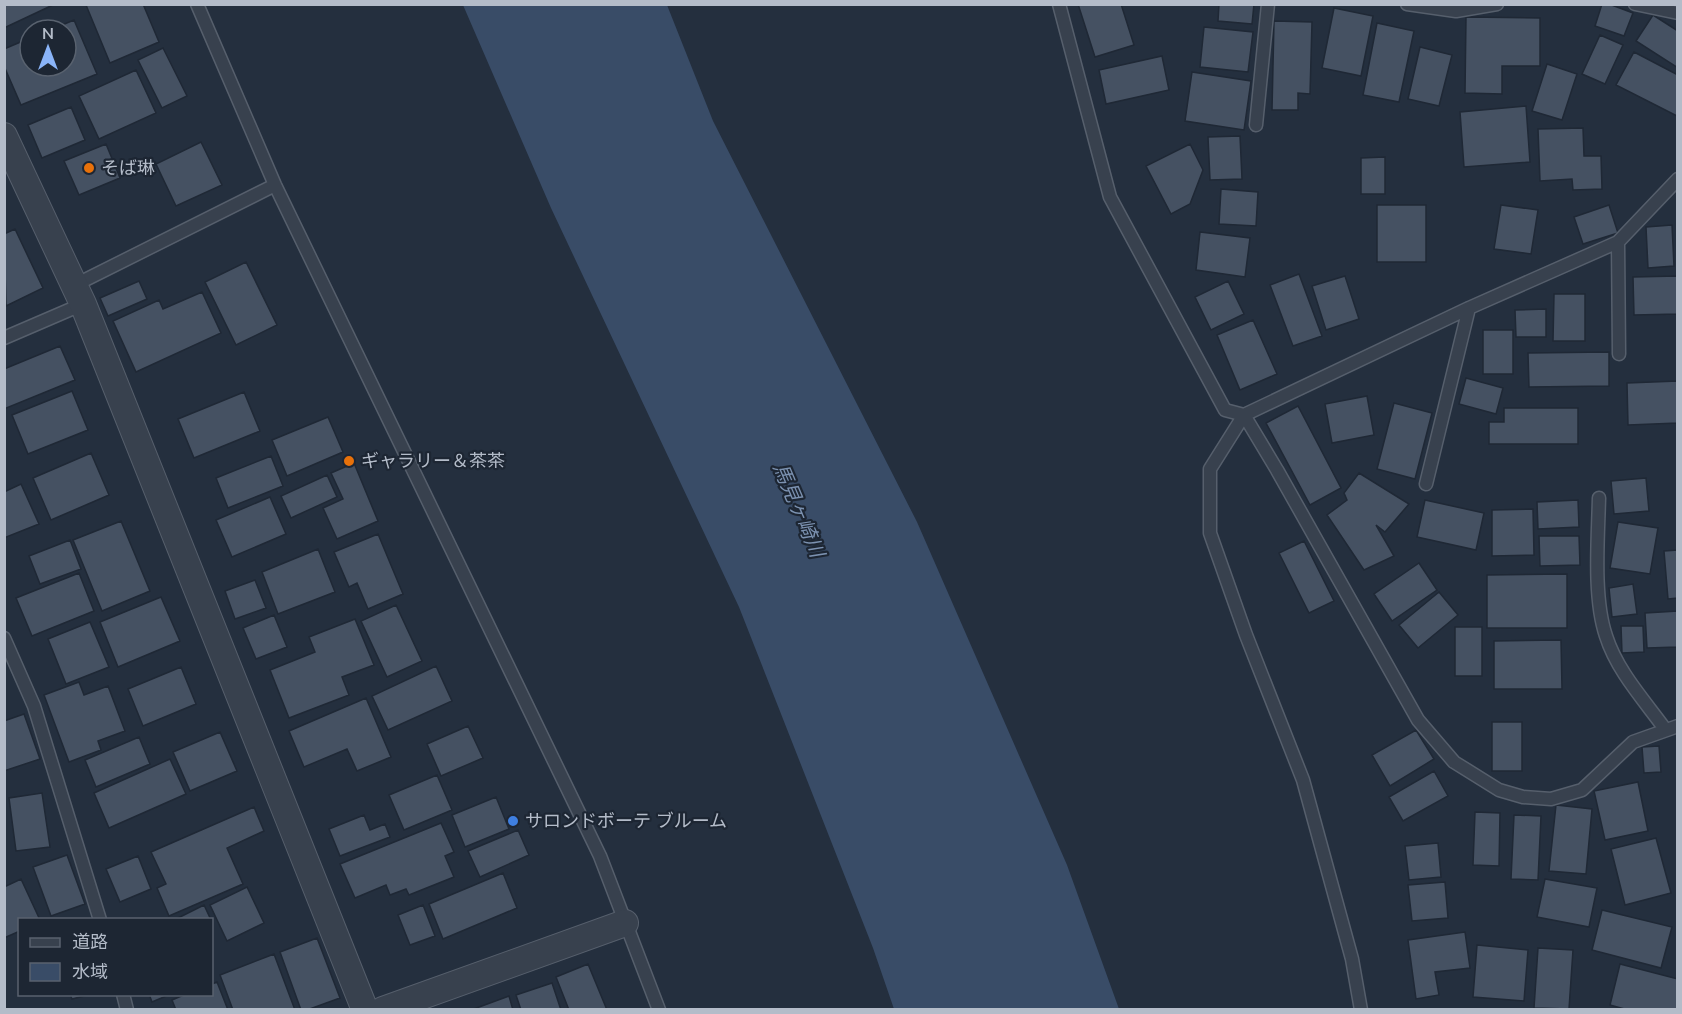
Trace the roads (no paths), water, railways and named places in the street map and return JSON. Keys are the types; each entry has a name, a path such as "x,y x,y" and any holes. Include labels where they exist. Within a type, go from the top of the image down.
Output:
{"street":[{"path":"4,136 78,295 365,1010"},
{"path":"383,1010 625,923"}],"lane":[{"path":"196,4 275,184 600,856 659,1010"},
{"path":"1059,4 1110,197 1225,410 1244,415 1418,720 1454,762 1499,790 1523,797 1551,799 1582,790 1633,742 1671,727 1620,668 1605,635 1600,604 1599,498"},
{"path":"1256,125 1268,4"},
{"path":"1407,4 1456,11 1497,4"},
{"path":"1635,4 1677,13"},
{"path":"4,338 275,184"},
{"path":"1360,1010 1352,959 1303,780 1246,635 1210,533 1210,469 1244,415 1469,308 1618,242 1676,185"},
{"path":"1618,242 1619,354"},
{"path":"1426,484 1469,308"},
{"path":"4,639 34,705 99,918"}],"water":[{"name":"馬見ヶ崎川","path":"463,5 667,5 713,121 917,522 1067,865 1119,1009 894,1009 873,948 739,607 551,208"}],"place":[{"name":"そば琳","path":"89,168"},
{"name":"ギャラリー＆茶茶","path":"349,461"},
{"name":"サロンドボーテ ブルーム","path":"513,821"}]}
